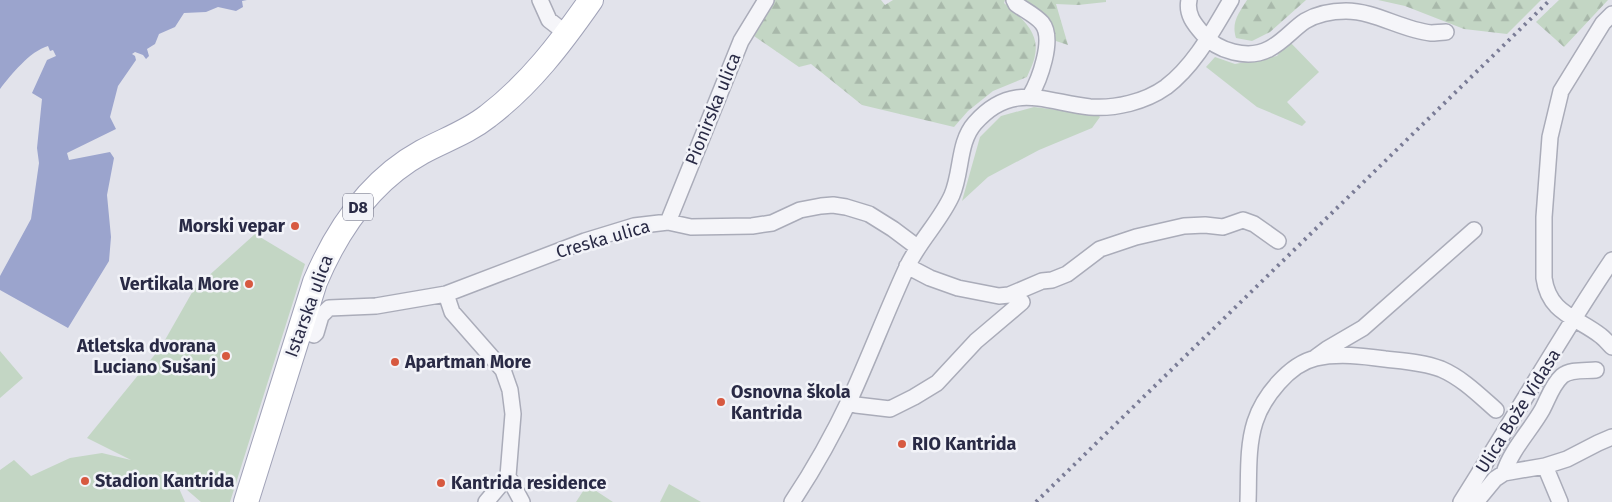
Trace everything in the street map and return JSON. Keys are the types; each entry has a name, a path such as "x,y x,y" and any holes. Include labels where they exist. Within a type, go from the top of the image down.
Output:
{"main road":[{"name":"Istarska ulica","path":"246,502 315,282 330,249 343,227 370,193 393,172 420,153 486,118 506,102 535,74 591,0"}],"street":[{"path":"540,0 549,20 567,34"},
{"name":"Pionirska ulica","path":"668,222 741,41 766,0"},
{"path":"1014,0 1016,4 1043,23 1047,35 1047,46 1039,79 1030,96"},
{"path":"1189,0 1190,18 1207,39 1239,54 1268,50 1306,21 1324,13 1347,11 1365,14 1430,33 1446,32"},
{"path":"792,502 807,479 848,402 916,247 934,224 952,195 966,138 974,124 992,108 1010,99 1030,96 1092,107 1126,105 1165,87 1188,66 1231,0"},
{"path":"1612,14 1598,31 1561,91 1550,137 1544,217 1544,278 1552,302 1572,319 1601,336 1612,347"},
{"name":"Creska ulica","path":"300,330 316,333 321,316 329,308 376,306 446,294 585,241 634,226 668,222 691,227 752,226 772,223 800,210 832,205 869,214 893,229 916,247"},
{"path":"907,266 930,278 958,288 999,296 1009,295 1042,281 1052,280 1067,274 1100,249 1136,237 1184,226 1205,224 1223,226 1243,220 1254,224 1278,241"},
{"path":"1248,502 1249,455 1255,421 1275,386 1295,368 1315,358 1363,328 1474,230"},
{"name":"Ulica Bože Vidasa","path":"1461,502 1512,422 1572,319 1612,260"},
{"path":"446,294 452,312 503,370 510,390 513,414 508,476 522,502"},
{"path":"848,402 856,405 890,409 914,397 937,383 976,341 1022,302"},
{"path":"1315,358 1340,356 1375,358 1420,363 1440,368 1455,376 1496,410"},
{"path":"1504,473 1507,461 1529,431 1562,376 1568,372 1596,370"},
{"path":"1476,502 1495,479 1504,473 1545,466 1567,459 1612,437"},
{"path":"1545,466 1560,502"},
{"path":"486,502 508,476"}],"green space":[{"path":"775,0 881,0 885,5 893,0 1005,0 1004,3 1022,19 1032,32 1036,46 1034,58 1027,77 993,91 968,111 954,127 862,105 811,64 799,67 754,36"},
{"path":"1021,0 1106,0 1106,2 1078,5 1056,4 1068,45 1050,39"},
{"path":"1247,0 1306,0 1270,32 1252,41 1236,38 1234,27 1241,9"},
{"path":"1378,0 1541,0 1507,34 1464,29 1405,6"},
{"path":"1559,0 1608,0 1564,47 1536,22"},
{"path":"1289,41 1319,72 1287,102 1306,122 1302,126 1257,107 1206,67 1215,57 1235,64 1277,56"},
{"path":"1034,107 1098,115 1100,117 1092,128 1039,150 988,177 962,201 980,137 1001,116"},
{"path":"255,234 305,264 230,502 201,502 179,483 157,472 178,486 185,502 0,502 0,470 14,460 31,476 70,458 102,453 131,460 87,438 161,347 194,289"},
{"path":"0,351 23,378 0,398"},
{"path":"669,484 701,502 660,502"},
{"path":"587,485 613,502 576,502"}],"water":[{"path":"0,0 247,0 242,1 243,7 236,11 218,7 206,12 184,13 175,27 159,34 155,44 147,49 149,56 146,59 143,55 135,52 132,54 136,60 118,86 110,117 116,129 67,153 69,160 110,152 114,158 107,195 111,237 109,261 68,328 0,290 0,276 31,219 39,163 37,148 42,99 32,93 47,60 56,56 53,50 50,51 48,46 34,53 21,64 0,89"}],"railway":[{"path":"1036,502 1550,0"}],"place":[{"name":"Morski vepar","path":"295,226"},
{"name":"Vertikala More","path":"249,284"},
{"name":"Atletska dvorana Luciano Sušanj","path":"226,356"},
{"name":"Apartman More","path":"395,362"},
{"name":"Osnovna škola Kantrida","path":"721,402"},
{"name":"RIO Kantrida","path":"902,444"},
{"name":"Stadion Kantrida","path":"85,481"},
{"name":"Kantrida residence","path":"441,483"}]}
